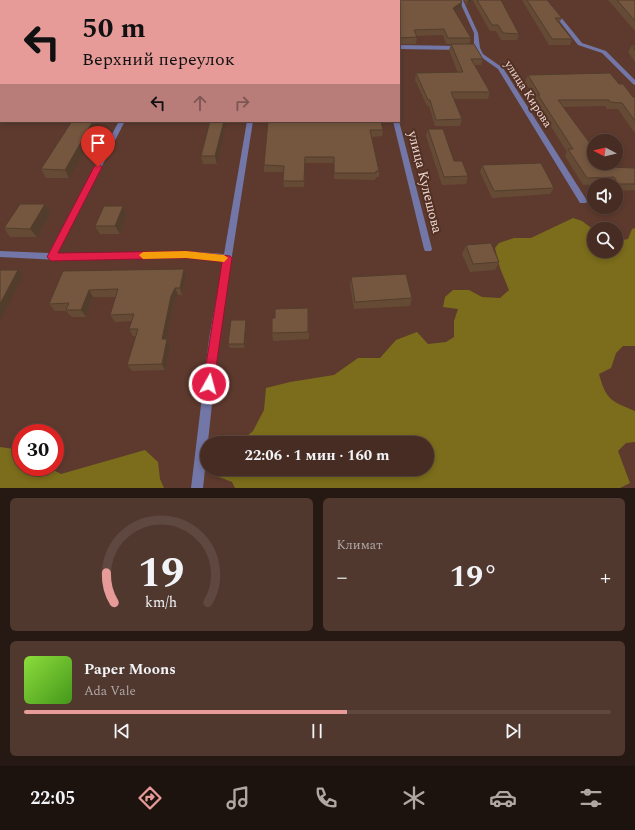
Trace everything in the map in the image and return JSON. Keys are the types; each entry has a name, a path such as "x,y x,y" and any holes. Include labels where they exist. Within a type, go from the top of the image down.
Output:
{"street":[{"path":"400,47 477,48 476,33 461,0"},
{"path":"545,0 580,44 604,52 635,83"},
{"name":"улица Кирова","path":"477,48 481,55 495,63 500,68 582,201"},
{"path":"51,257 121,122"},
{"path":"197,488 214,339 250,122"},
{"name":"улица Кулешова","path":"396,122 428,249"},
{"path":"0,254 51,257 186,254 227,258"}],"shaded area":[{"path":"573,218 582,221 587,225 587,258 623,258 623,240 628,239 632,229 635,228 635,346 623,346 616,353 611,368 599,374 607,394 615,402 635,411 635,442 626,443 618,451 630,483 620,488 235,488 232,482 216,476 434,476 434,436 247,436 253,431 264,410 266,388 290,382 334,375 358,358 380,358 396,340 417,332 428,344 446,342 454,337 454,321 458,309 443,307 445,297 453,290 469,290 482,297 500,298 509,290 500,268 495,248 499,243 514,238 531,238"},
{"path":"0,447 12,449 12,476 64,476 64,473 145,450 158,462 160,479 164,488 0,488"}],"building":[{"path":"400,0 461,0 462,2 453,8 471,38 448,38 444,29 414,30 417,37 400,38"},
{"path":"477,0 501,0 519,34 503,33 498,25 492,25"},
{"path":"527,0 547,0 562,18 555,18 572,39 552,39"},
{"path":"617,0 635,0 635,21"},
{"path":"451,44 474,44 483,59 471,59 490,92 451,92 462,119 436,120 430,100 428,100 416,73 463,72"},
{"path":"610,73 619,84 623,84 633,97 635,97 635,121 622,103 610,102 609,100 558,100 587,139 587,170 623,170 623,168 635,168 635,184 623,184 623,178 587,178 568,149 573,149 538,95 540,95 528,75"},
{"path":"71,122 92,122 65,170 41,169"},
{"path":"210,122 224,122 215,156 201,156"},
{"path":"268,122 381,122 383,130 370,130 379,171 376,171 376,173 334,173 334,157 305,157 304,181 283,181 284,166 264,165"},
{"path":"428,129 443,129 454,161 462,161 468,176 444,177"},
{"path":"541,163 554,188 494,191 482,165"},
{"path":"20,204 45,204 30,229 4,228"},
{"path":"104,206 123,206 115,226 95,226"},
{"path":"491,243 499,262 473,264 466,245"},
{"path":"184,269 180,288 175,288 171,296 162,339 167,339 162,364 127,365 138,329 129,329 134,314 110,315 118,289 89,290 81,310 66,310 69,303 49,304 63,271"},
{"path":"0,270 18,270 0,304"},
{"path":"406,274 412,298 355,302 351,277"},
{"path":"308,308 308,332 272,333 272,318 275,318 275,309"},
{"path":"231,320 246,320 244,344 228,344"}],"slow traffic":[{"path":"143,255 186,254 224,258"}],"route":[{"path":"98,167 51,257 186,254 227,258 214,339 209,384"}]}
